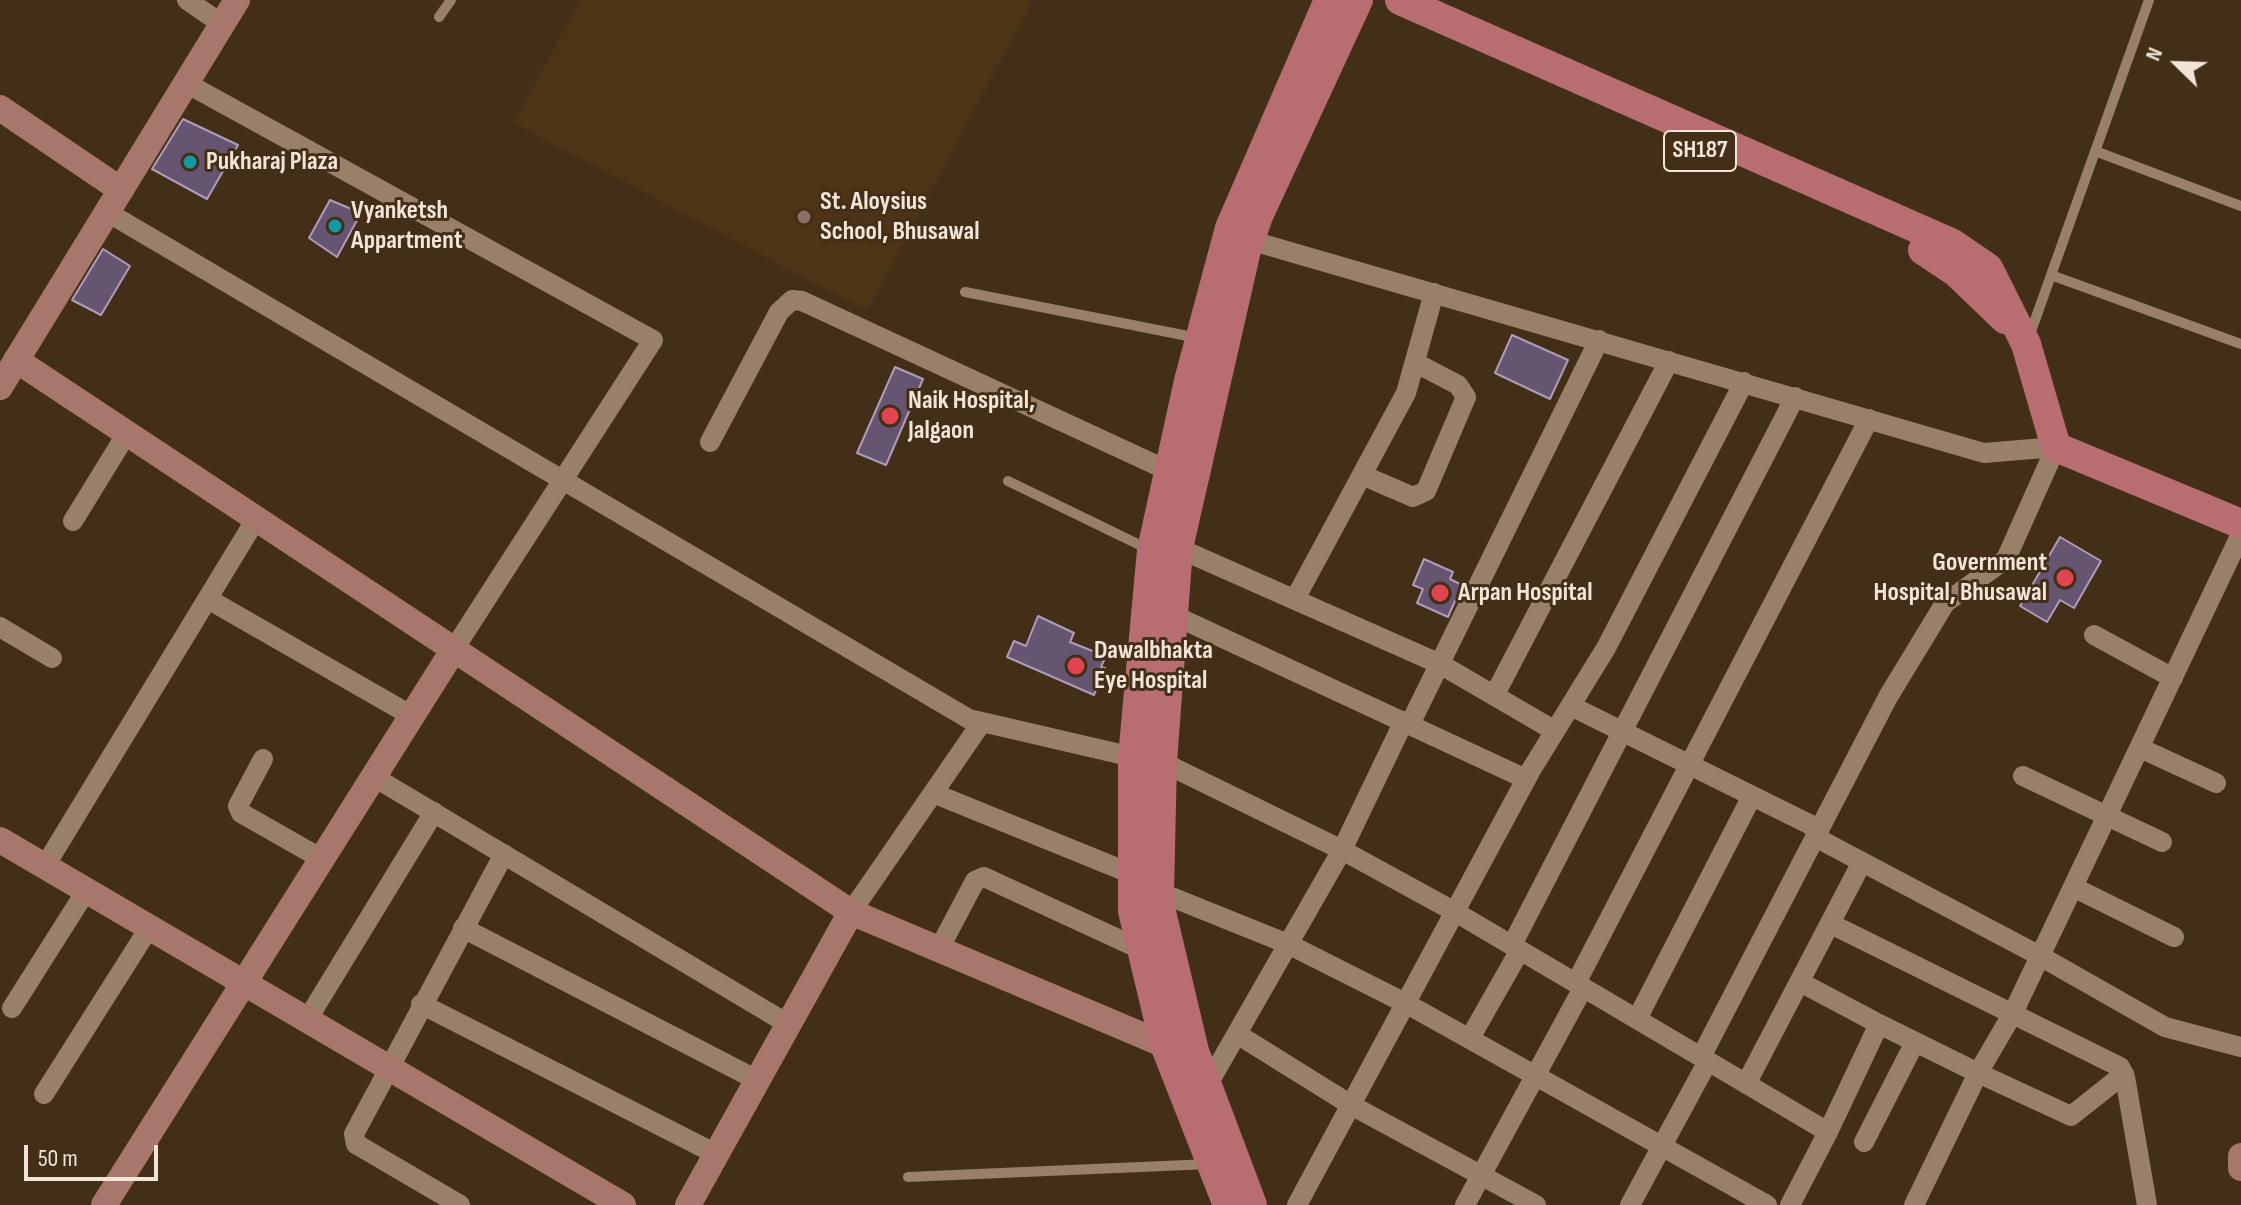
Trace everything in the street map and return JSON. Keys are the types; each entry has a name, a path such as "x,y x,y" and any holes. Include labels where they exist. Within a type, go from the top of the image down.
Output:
{"main road":[{"path":"1252,1205 1194,1051 1161,912 1148,760 1169,471 1200,338 1230,228 1329,0"},
{"path":"1228,1205 1165,1045 1133,911 1132,874 1171,614 1165,549 1249,240 1358,0"},
{"name":"SH187","path":"1358,0 1488,48 1902,230 1942,261 2024,339"},
{"name":"SH187","path":"1400,0 1488,48"},
{"path":"2024,339 2056,447 2241,524"}],"street":[{"path":"187,0 222,24"},
{"path":"0,387 237,0"},
{"path":"104,1205 454,649 653,340 186,83"},
{"path":"2,114 121,190"},
{"path":"107,212 969,719 1148,760 1342,850 1457,913 1828,1132"},
{"path":"1249,240 1984,453 2056,447 2010,552 2000,564 1945,603 1888,697 1630,1205"},
{"path":"1295,599 1406,393 1434,293"},
{"path":"710,442 779,312 792,300 802,301 1169,471"},
{"path":"1208,1084 1342,850 1440,664 1599,340"},
{"path":"16,360 851,912 1165,1045"},
{"path":"1494,696 1669,361"},
{"path":"1362,475 1413,497 1426,491 1466,397 1458,385 1416,363"},
{"path":"1297,1205 1457,913 1526,779 1606,648 1744,382"},
{"path":"1470,1038 1620,730 1795,397"},
{"path":"1465,1205 1537,1073 1688,764 1869,419"},
{"path":"73,521 127,433"},
{"path":"45,866 256,519"},
{"path":"1914,1205 1978,1073 2013,1013 2241,534"},
{"path":"1165,549 1295,599 1440,664 1555,731"},
{"path":"208,599 412,716"},
{"path":"1171,614 1526,779"},
{"path":"0,627 52,658"},
{"path":"2094,635 2173,678"},
{"path":"1571,706 1752,796 1862,862 2040,956 2165,1027 2241,1047"},
{"path":"688,1205 851,912 982,722"},
{"path":"2140,748 2216,783"},
{"path":"263,759 238,806 241,813 322,859"},
{"path":"2023,776 2162,842"},
{"path":"374,777 788,1024"},
{"path":"933,793 1132,874"},
{"path":"1637,1019 1752,796"},
{"path":"307,1020 434,812"},
{"path":"0,840 623,1205"},
{"path":"460,1205 353,1139 387,1067 504,854"},
{"path":"1746,1084 1862,862"},
{"path":"939,949 975,881 984,877 1142,950"},
{"path":"2073,887 2174,937"},
{"path":"12,1008 86,891"},
{"path":"1159,892 1288,944 1407,1004 1537,1073 1767,1205"},
{"path":"1831,924 2114,1063 2124,1074 2147,1205"},
{"path":"44,1094 149,928"},
{"path":"463,928 757,1080"},
{"path":"1800,982 1914,1044 2071,1116 2124,1074"},
{"path":"421,1004 716,1154"},
{"path":"1790,1205 1879,1024"},
{"path":"1237,1034 1351,1105 1536,1205"},
{"path":"1864,1142 1914,1044"},
{"path":"2241,1156 2241,1168"}],"lane":[{"path":"439,17 451,0"},
{"path":"2024,339 2051,275 2149,0"},
{"path":"2095,151 2241,206"},
{"path":"2051,275 2241,344"},
{"path":"965,292 1200,338"},
{"path":"1008,481 1165,549"},
{"path":"908,1177 1213,1164"}],"shaded area":[{"name":"St. Aloysius School, Bhusawal","path":"580,0 1033,0 867,311 514,123"}],"building":[{"name":"Pukharaj Plaza","path":"183,119 238,145 207,199 152,169"},
{"name":"Vyanketsh Appartment","path":"330,200 361,213 337,257 309,238"},
{"path":"103,249 130,266 101,315 72,300"},
{"path":"1512,335 1568,360 1550,399 1495,373"},
{"path":"895,367 923,379 886,465 857,453"},
{"path":"2060,537 2101,561 2074,608 2060,600 2047,622 2020,606"},
{"path":"1424,559 1453,572 1450,579 1462,585 1448,617 1417,603 1423,589 1413,585"},
{"path":"1038,616 1074,633 1070,642 1100,654 1098,657 1104,660 1101,667 1105,668 1094,695 1007,657 1014,641 1026,646"}],"place":[{"name":"Pukharaj Plaza","path":"190,162"},
{"name":"St. Aloysius School, Bhusawal","path":"804,217"},
{"name":"Vyanketsh Appartment","path":"335,226"},
{"name":"Naik Hospital, Jalgaon","path":"890,416"},
{"name":"Government Hospital, Bhusawal","path":"2065,578"},
{"name":"Arpan Hospital","path":"1440,593"},
{"name":"Dawalbhakta Eye Hospital","path":"1076,666"}]}
